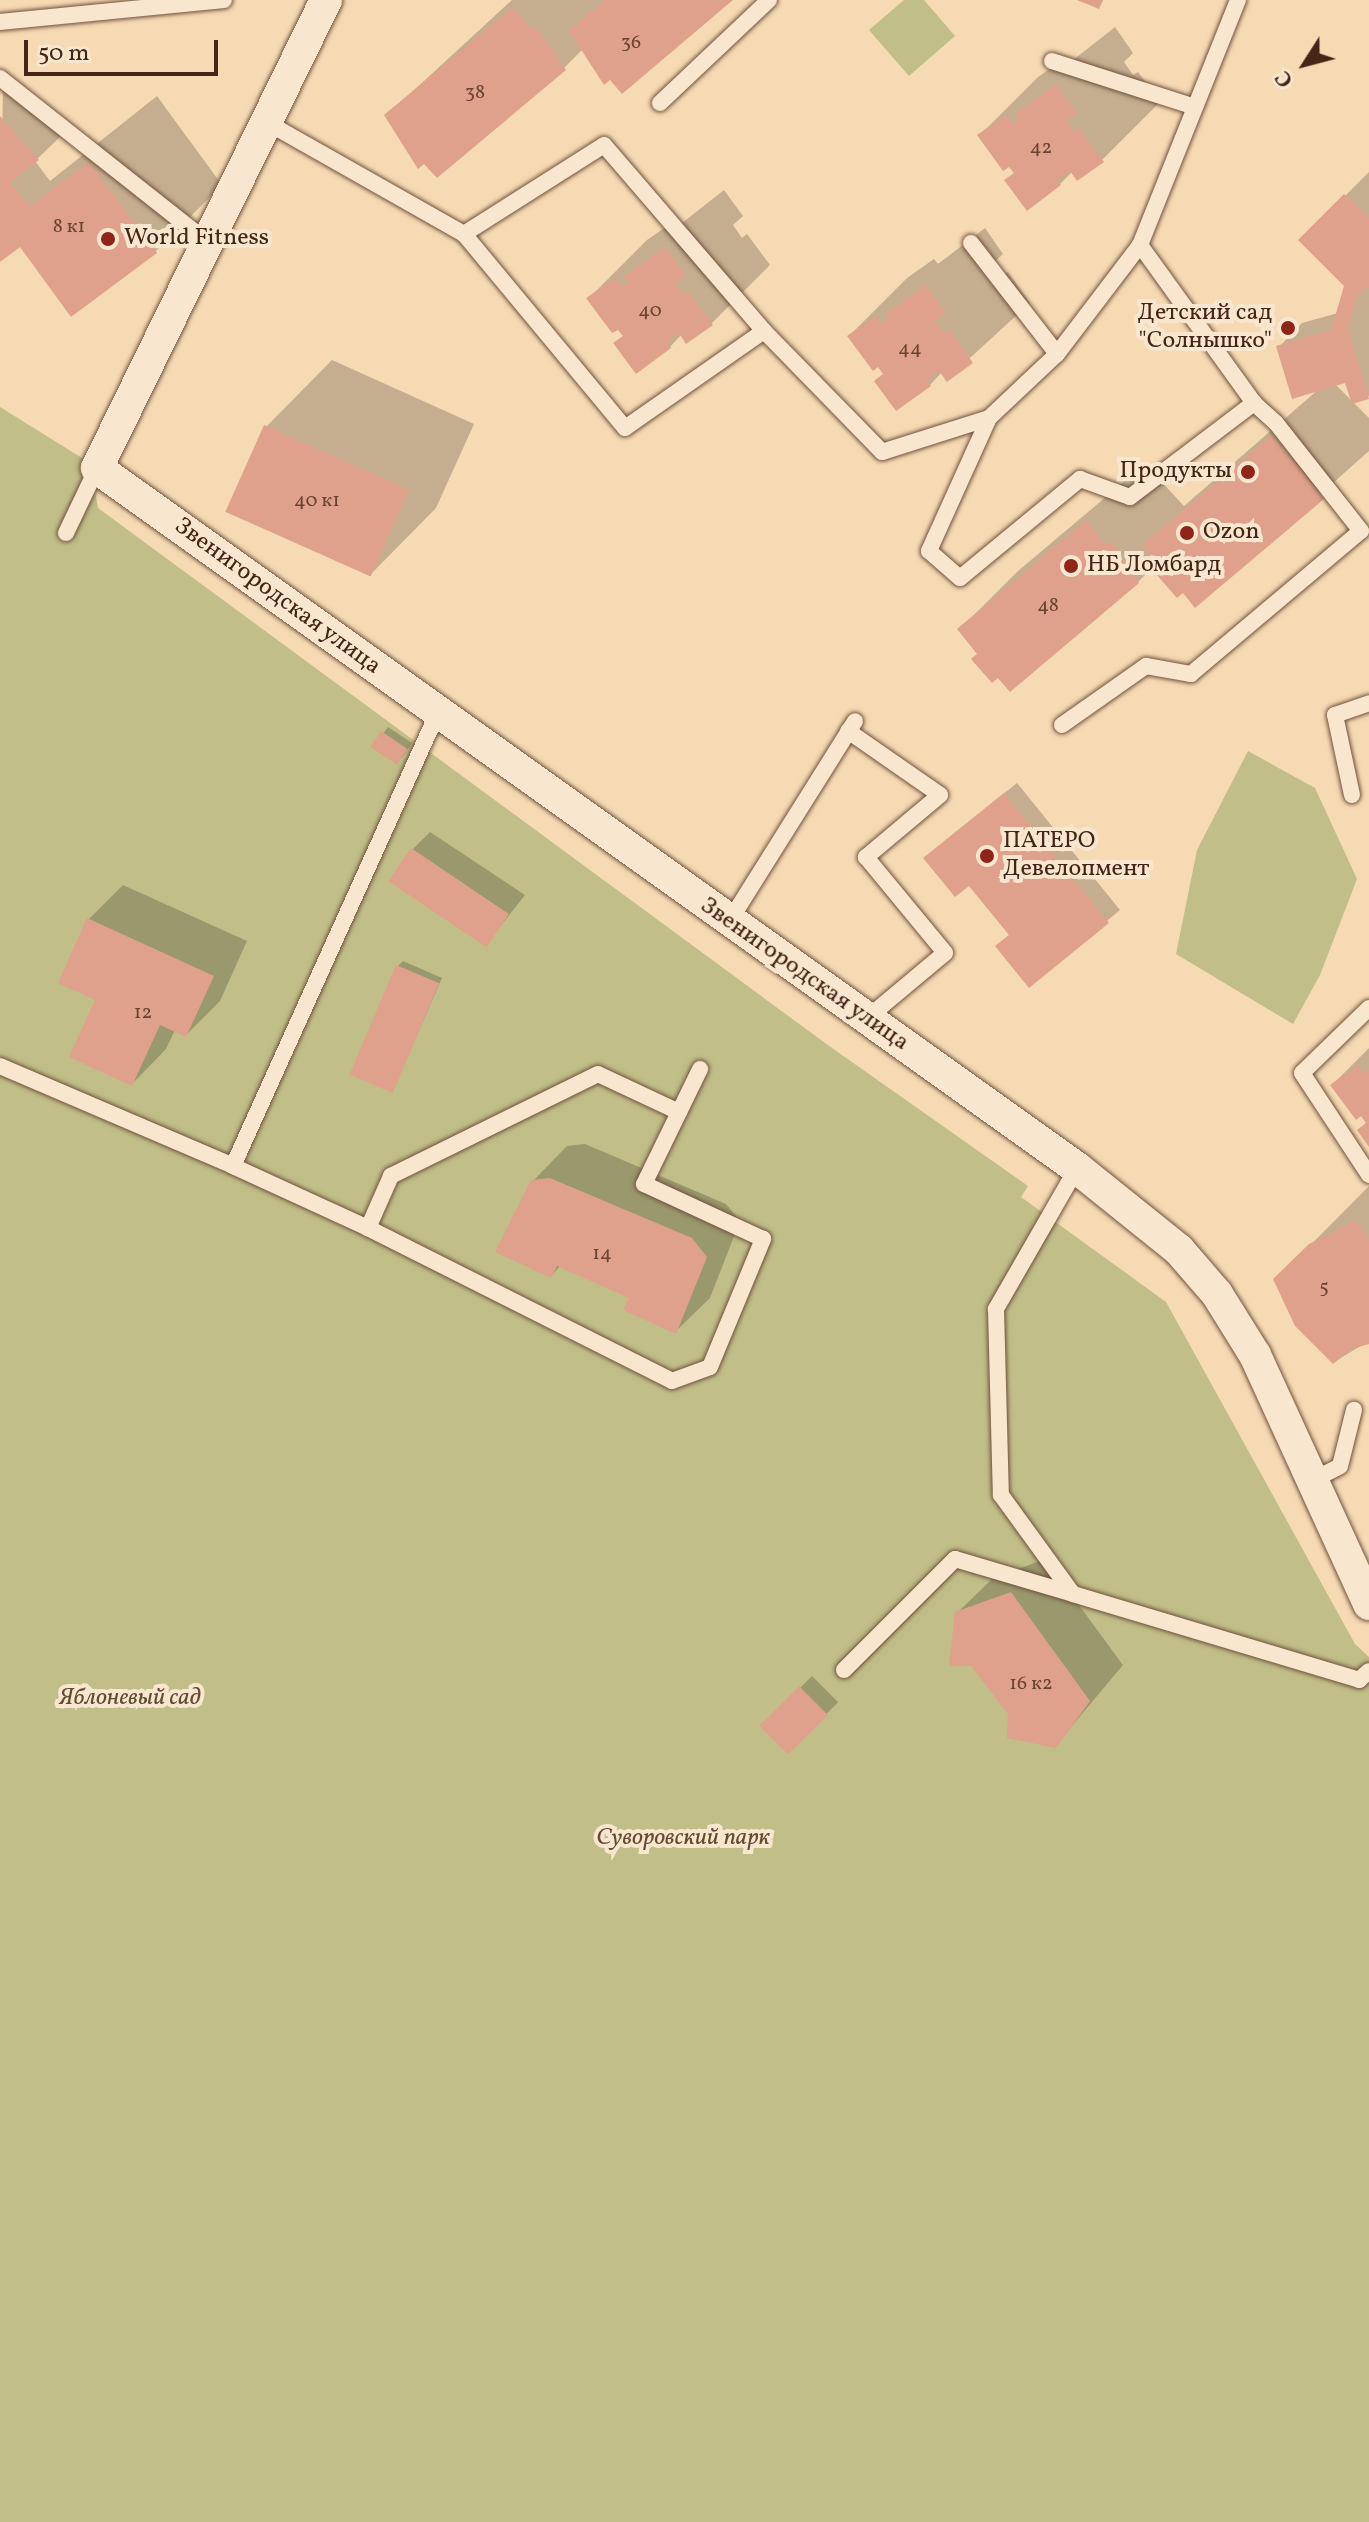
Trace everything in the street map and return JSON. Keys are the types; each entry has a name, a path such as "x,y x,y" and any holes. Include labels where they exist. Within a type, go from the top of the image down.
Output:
{"street":[{"path":"97,468 326,0"},
{"name":"Звенигородская улица","path":"97,468 1077,1168 1179,1250 1217,1294 1255,1355 1369,1604"}],"lane":[{"path":"0,22 224,0"},
{"path":"660,103 769,0"},
{"path":"1238,0 1140,245 1057,354 989,418 929,551 960,578 1080,479 1130,497 1254,403"},
{"path":"1052,61 1195,107"},
{"path":"0,78 208,242"},
{"path":"266,122 464,234 625,428 764,331"},
{"path":"464,234 604,145 764,331 882,452 989,418"},
{"path":"971,243 1057,354"},
{"path":"1062,725 1146,666 1191,674 1361,531 1276,423 1254,403 1140,245"},
{"path":"66,533 97,468"},
{"path":"1352,795 1335,715 1369,703"},
{"path":"233,1166 438,713"},
{"path":"729,922 852,726 940,795 866,857 945,953 866,1019"},
{"path":"1369,1008 1302,1073 1369,1175"},
{"path":"0,1066 368,1228 672,1381 710,1367 763,1239 644,1184 700,1069"},
{"path":"368,1228 391,1176 598,1074 679,1112"},
{"path":"1073,1594 1001,1495 996,1309 1077,1168"},
{"path":"1313,1480 1340,1466 1354,1410"},
{"path":"844,1670 955,1559 1359,1680 1369,1671"}],"green space":[{"path":"904,0 924,0 955,36 909,76 869,30"},
{"name":"Суворовский парк","path":"0,407 90,463 98,508 825,1043 1028,1186 1021,1197 1166,1302 1355,1644 1369,1657 1369,2522 0,2522"},
{"path":"1248,751 1315,788 1357,879 1320,975 1293,1024 1176,954 1197,850"}],"building":[{"path":"605,0 733,0 622,94 610,80 604,85 569,31"},
{"path":"1077,0 1103,0 1099,9"},
{"path":"513,7 533,31 537,27 566,70 437,178 424,164 418,169 384,115"},
{"path":"1056,84 1077,113 1066,120 1074,132 1079,128 1104,162 1077,181 1070,171 1057,180 1061,185 1027,211 1004,180 1014,173 1009,167 1003,171 977,135 1005,115 1012,124 1019,119 1015,114"},
{"path":"0,116 39,160 10,182 29,207 89,162 157,253 71,317 20,247 0,262"},
{"path":"1344,194 1369,218 1369,286 1357,297 1348,329 1369,399 1352,404 1345,383 1292,399 1276,346 1331,330 1344,286 1298,240"},
{"path":"665,247 686,275 675,283 683,294 688,291 713,325 686,344 679,333 667,342 671,348 636,374 613,343 623,336 618,330 612,333 586,298 615,278 621,287 628,282 624,277"},
{"path":"926,285 946,313 935,321 944,333 949,329 973,363 947,382 939,371 927,380 931,386 896,411 874,381 883,374 878,367 873,371 847,336 875,316 881,324 888,319 885,314"},
{"path":"264,425 409,490 371,576 225,512"},
{"path":"1271,436 1316,481 1312,485 1324,499 1195,608 1183,593 1177,598 1156,574 1163,569 1142,545"},
{"path":"1086,520 1106,545 1111,541 1139,583 1010,692 998,678 992,683 971,659 977,654 957,629"},
{"path":"381,731 408,749 397,765 370,747"},
{"path":"1004,793 1109,923 1029,988 995,946 1009,935 969,886 955,897 923,858"},
{"path":"411,848 509,914 486,947 389,881"},
{"path":"87,918 214,976 186,1037 160,1025 132,1086 69,1057 95,1000 58,983"},
{"path":"396,965 439,983 393,1093 350,1075"},
{"path":"1358,1065 1364,1074 1369,1070 1369,1147 1357,1130 1366,1123 1361,1116 1356,1120 1330,1085"},
{"path":"550,1178 692,1238 707,1257 676,1334 623,1310 629,1298 557,1266 551,1278 495,1252 531,1180"},
{"path":"1355,1221 1369,1239 1369,1344 1351,1349 1333,1364 1295,1326 1273,1279 1309,1244"},
{"path":"1011,1592 1090,1701 1056,1748 1007,1738 1008,1714 971,1666 949,1666 955,1612"},
{"path":"799,1686 828,1715 788,1755 759,1726"}],"place":[{"name":"World Fitness","path":"108,239"},
{"name":"Детский сад \"Солнышко\"","path":"1288,328"},
{"name":"Продукты","path":"1248,472"},
{"name":"Ozon","path":"1187,533"},
{"name":"НБ Ломбард","path":"1071,566"},
{"name":"ПАТЕРО Девелопмент","path":"987,856"}],"park label":[{"name":"Яблоневый сад","path":"130,1699"}]}
